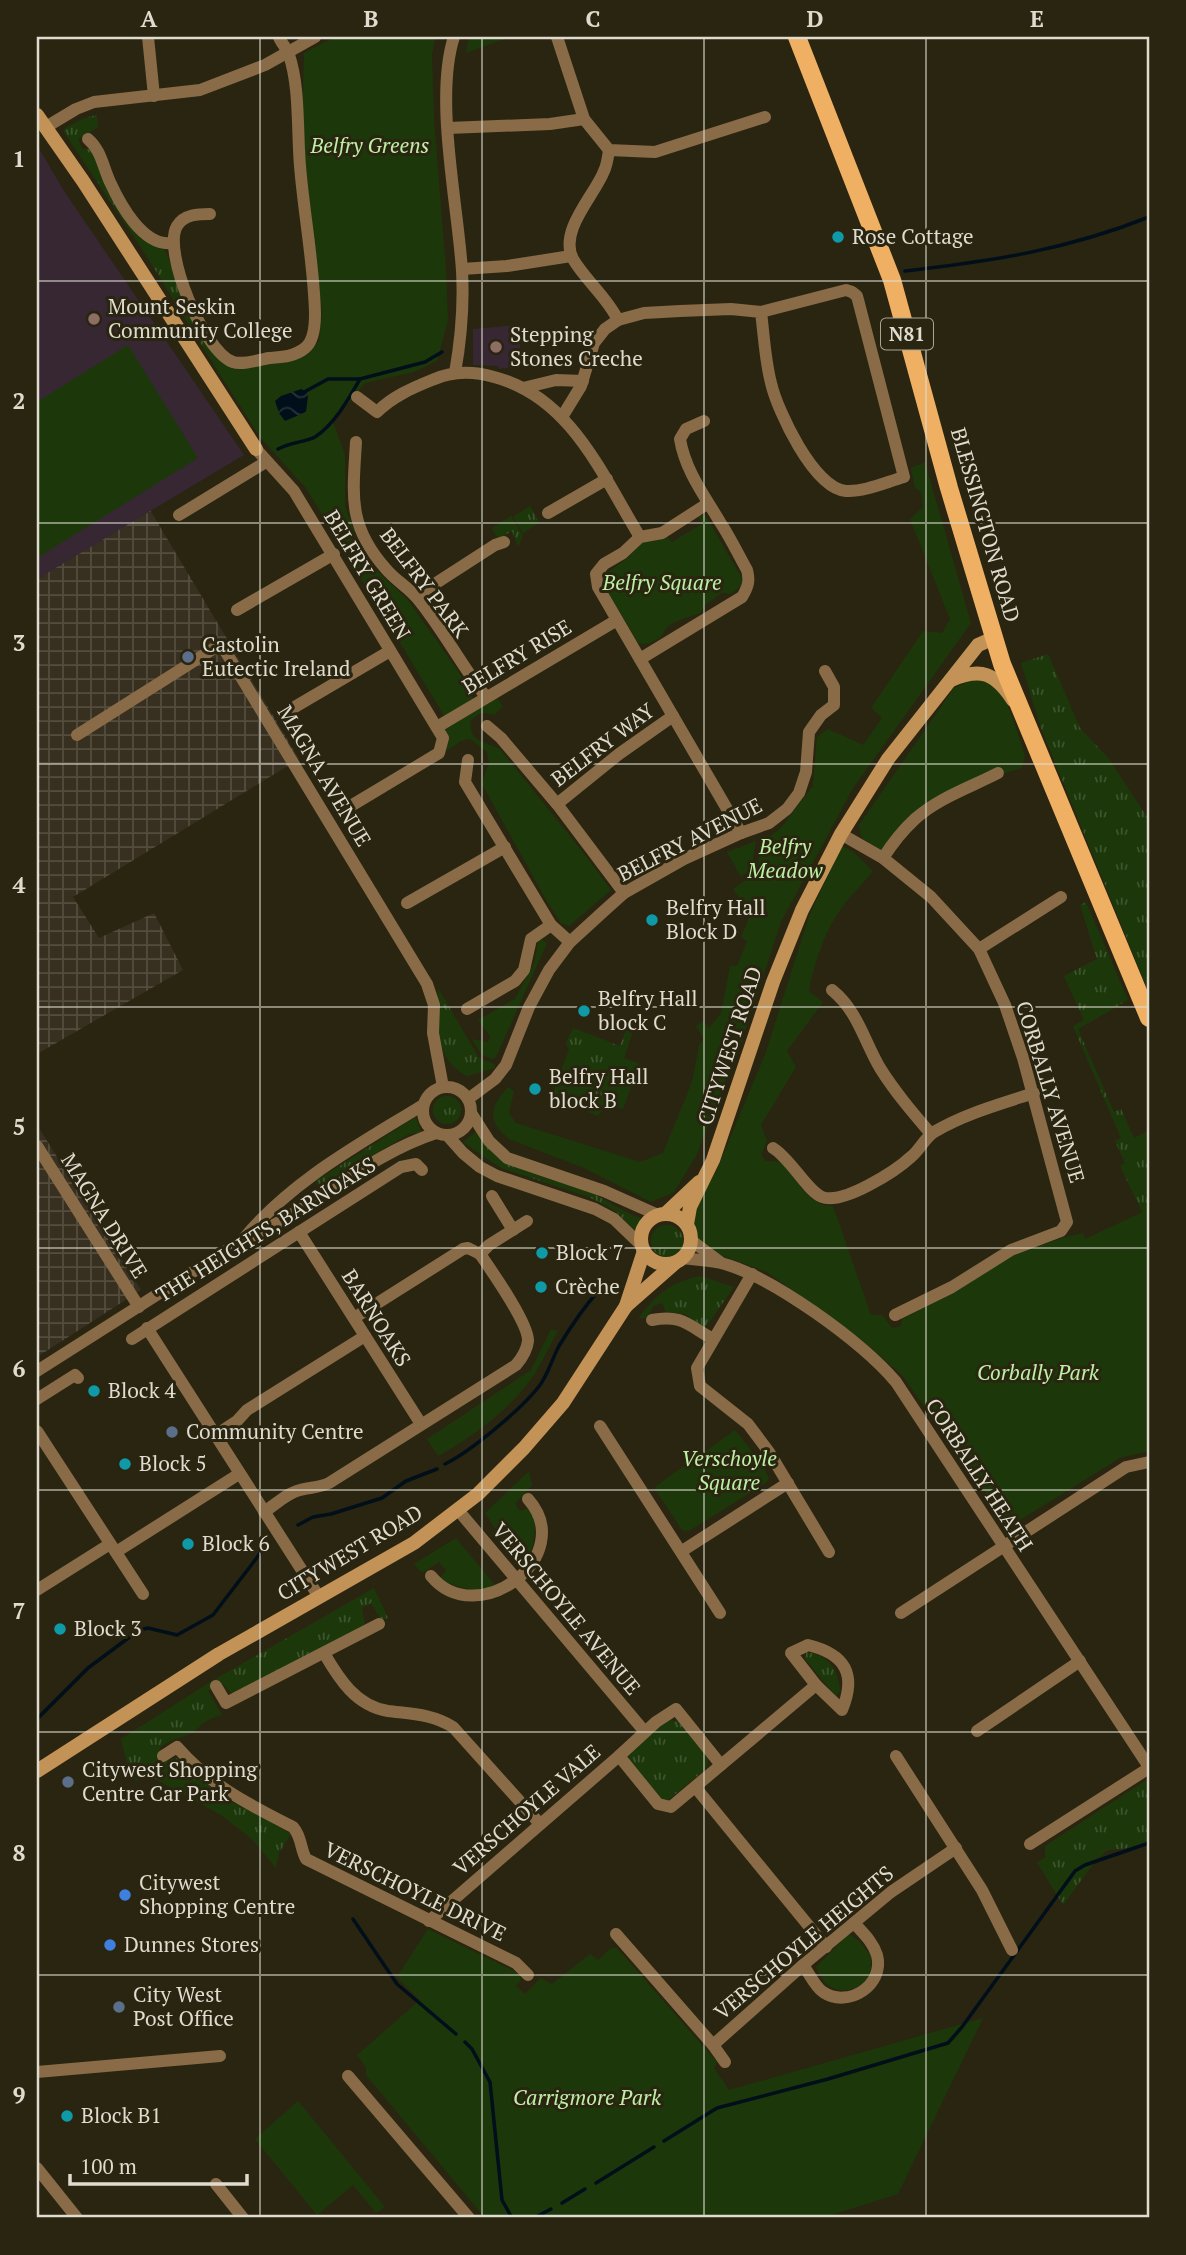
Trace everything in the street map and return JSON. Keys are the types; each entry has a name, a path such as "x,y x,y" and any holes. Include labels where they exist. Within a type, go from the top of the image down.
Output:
{"main road":[{"name":"BLESSINGTON ROAD","path":"797,37 892,279 948,488 1002,664 1149,1018"}],"street":[{"path":"148,37 154,96"},
{"path":"211,214 193,215 177,225 172,243 188,302 212,343 223,356 234,362 290,356 306,348 313,335 315,315 295,85 289,53 279,37"},
{"path":"256,449 41,121 94,102 200,90 265,65 315,37"},
{"path":"454,37 447,76 448,128 462,269 463,320 455,373"},
{"path":"557,37 584,120 609,150 655,152 765,117"},
{"path":"448,128 584,120"},
{"path":"88,139 95,145 111,183 130,217 153,239 165,244 172,243"},
{"path":"609,150 604,171 578,215 569,242 571,256 618,320"},
{"path":"462,269 507,266 571,256"},
{"path":"562,417 583,381 594,343 605,329 618,320 644,313 680,311 731,309 761,313 846,290 857,296 904,477 844,491 824,481 805,457 771,384 761,313"},
{"path":"358,397 377,412 389,401 420,385 455,373 484,374 512,382 540,398 562,417 590,452 640,537"},
{"path":"523,388 556,380 583,381"},
{"path":"640,659 743,597 748,587 750,579 747,570 707,504 682,454 680,439 686,429 704,421"},
{"name":"BELFRY PARK","path":"356,442 353,501 356,521 369,548 387,570 416,596 486,696"},
{"name":"BELFRY GREEN","path":"256,449 294,491 437,727"},
{"path":"179,515 266,462"},
{"path":"548,513 607,479"},
{"path":"707,504 662,533 640,537 623,553 604,564 596,574 598,587 741,833"},
{"path":"416,596 495,545 504,542"},
{"path":"237,610 334,554"},
{"name":"BELFRY RISE","path":"437,727 617,620"},
{"name":"CITYWEST ROAD","path":"687,1224 690,1207 717,1148 788,940 841,834 888,759 978,645 994,638"},
{"name":"MAGNA AVENUE","path":"77,735 221,644 427,984 434,1005 433,1033 443,1087"},
{"path":"293,708 390,651"},
{"name":"BELFRY AVENUE","path":"468,1099 495,1079 506,1065 534,998 549,970 570,942 624,893 684,859 769,823 787,809 799,793 806,772 809,732 821,715 834,705 834,687 825,671"},
{"path":"951,680 970,672 987,674 1007,691 1022,712"},
{"name":"BELFRY WAY","path":"556,804 673,716"},
{"path":"487,726 501,738 556,804 624,893"},
{"path":"349,807 439,753 443,738 437,727"},
{"path":"467,760 466,782 551,925 570,942"},
{"path":"883,858 899,835 916,818 938,802 998,773"},
{"name":"CORBALLY AVENUE","path":"841,834 883,858 931,897 979,949 1005,1005 1034,1093 1067,1222 1061,1231 1011,1250 952,1287 895,1315"},
{"path":"407,904 505,847"},
{"path":"979,949 1060,897"},
{"path":"467,1009 515,981 524,970 531,939 551,925"},
{"path":"832,990 846,1000 879,1067 931,1134"},
{"path":"443,1087 457,1089 468,1099 471,1113 489,1141 507,1158 604,1191 661,1215 681,1219 687,1224 692,1241 720,1263 654,1262 614,1219 595,1209 480,1167 442,1134 426,1124 423,1105 430,1093 443,1087"},
{"path":"773,1148 784,1155 813,1192 823,1198 834,1199 848,1196 895,1168 912,1156 931,1134 960,1118 1034,1093"},
{"name":"MAGNA DRIVE","path":"243,1240 257,1223 312,1174 423,1105"},
{"path":"442,1134 460,1131 471,1113"},
{"name":"MAGNA DRIVE","path":"37,1371 243,1240 294,1213 376,1159 418,1139 442,1134"},
{"name":"MAGNA DRIVE","path":"37,1146 139,1307"},
{"name":"THE HEIGHTS, BARNOAKS","path":"132,1339 401,1167 416,1164 422,1170"},
{"name":"CITYWEST ROAD","path":"661,1215 705,1177"},
{"path":"492,1196 513,1230"},
{"path":"643,1248 642,1230 651,1219 661,1215"},
{"path":"481,1254 489,1245 527,1221"},
{"name":"BARNOAKS","path":"299,1232 421,1424"},
{"path":"679,1261 692,1241"},
{"path":"264,1512 293,1492 320,1488 329,1483 516,1365 523,1357 528,1339 523,1322 481,1254 468,1248 354,1318"},
{"name":"CITYWEST ROAD","path":"626,1306 643,1248"},
{"name":"CITYWEST ROAD","path":"37,1771 189,1672 414,1543 458,1510 500,1474 563,1402 626,1306 679,1261"},
{"name":"CORBALLY HEATH","path":"720,1263 752,1274 804,1305 880,1363 896,1382 1149,1768"},
{"path":"752,1274 697,1368 700,1386 748,1424 769,1452 829,1552"},
{"path":"652,1320 667,1317 682,1320 713,1339"},
{"path":"147,1328 318,1597"},
{"path":"216,1435 237,1422 247,1410 365,1336"},
{"path":"37,1399 75,1375 78,1378"},
{"path":"600,1426 720,1612"},
{"path":"37,1431 143,1594"},
{"path":"901,1613 1125,1468 1149,1462"},
{"path":"37,1590 239,1474"},
{"path":"681,1551 788,1483"},
{"path":"431,1576 449,1592 465,1595 492,1594 517,1578 535,1561 542,1538 542,1521 528,1499"},
{"name":"VERSCHOYLE AVENUE","path":"458,1510 645,1732"},
{"path":"216,1686 226,1703 379,1624"},
{"path":"808,1645 822,1648 835,1656 848,1671 850,1693 842,1710 816,1685 791,1653 808,1645"},
{"path":"324,1653 341,1682 360,1700 384,1710 438,1718 453,1727 540,1824"},
{"path":"977,1731 1080,1661"},
{"path":"721,1765 676,1709 619,1756 658,1804 671,1807 696,1788 816,1685"},
{"name":"VERSCHOYLE DRIVE","path":"163,1756 177,1747 196,1769 223,1790 293,1827 299,1834 301,1850 306,1859 516,1963 528,1975"},
{"name":"VERSCHOYLE VALE","path":"429,1921 619,1756"},
{"path":"896,1756 982,1890 1012,1950"},
{"path":"1030,1844 1149,1768"},
{"path":"696,1788 826,1947"},
{"name":"VERSCHOYLE HEIGHTS","path":"713,2045 891,1892 956,1848"},
{"path":"803,1965 824,1993 844,1998 858,1995 875,1981 878,1966 877,1954 870,1940 855,1923"},
{"path":"616,1934 713,2045 725,2063"},
{"path":"37,2072 220,2056"},
{"path":"348,2076 469,2218"},
{"path":"37,2168 78,2218"},
{"path":"216,2184 243,2218"}],"shaded area":[{"name":"Mount Seskin Community College","path":"37,145 64,191 244,455 37,579"},
{"name":"Stepping Stones Creche","path":"517,325 523,365 499,369 498,366 473,365 473,329"},
{"path":"150,510 299,759 73,897 99,938 154,913 183,970 37,1054 37,579"},
{"path":"37,1125 141,1290 37,1357"}],"green space":[{"name":"Belfry Greens","path":"335,37 435,37 432,55 434,119 448,321 437,361 414,372 365,383 333,422 345,455 345,506 358,542 375,569 408,600 469,687 474,701 496,697 503,706 494,715 483,713 475,717 470,722 472,734 478,740 500,749 611,890 569,926 561,923 545,898 482,784 489,762 487,752 470,739 461,741 447,751 445,717 306,488 260,437 209,357 213,354 222,363 233,368 300,359 319,342 322,313 302,134 304,53"},
{"path":"469,37 510,37 466,53"},
{"path":"96,115 98,127 78,139 82,149 91,149 139,234 165,250 199,332 213,354 209,357 146,255 64,132 65,128"},
{"path":"128,345 198,458 37,558 37,402"},
{"name":"Belfry Meadow","path":"925,462 971,623 853,788 781,922 742,1041 696,1156 674,1192 651,1202 584,1168 509,1139 497,1126 493,1114 497,1101 508,1087 514,1091 509,1113 516,1123 640,1162 663,1153 692,1082 699,1045 704,1039 696,1026 703,1021 709,1028 721,1013 730,966 737,966 747,941 741,937 750,915 733,889 756,873 762,842 780,829 813,786 817,737 828,729 863,745 882,718 871,708 923,631 942,633 950,619 910,519 923,507 921,492 915,488 911,468"},
{"path":"530,506 539,523 523,533 513,517"},
{"name":"Belfry Square","path":"705,515 742,578 741,586 731,594 721,593 703,607 702,612 669,626 662,636 654,641 638,643 602,582 603,576 629,557 641,543 666,536 672,542 702,524 698,516"},
{"path":"511,516 523,536 518,547 512,531 498,539 492,528"},
{"path":"1048,654 1080,728 1109,759 1149,820 1149,993 1041,728 1021,663"},
{"path":"974,679 997,685 1011,713 1025,756 1022,768 1002,774 918,819 887,855 861,837 859,825 954,688"},
{"path":"756,841 751,870 741,877 727,852"},
{"name":"Corbally Park","path":"842,846 852,851 873,871 838,913 816,961 809,991 823,1002 787,1051 796,1067 761,1125 767,1141 761,1155 766,1161 783,1162 810,1197 816,1202 833,1206 871,1315 882,1315 892,1328 901,1326 902,1319 964,1286 1012,1256 1083,1233 1085,1239 1149,1209 1149,1451 1120,1458 1020,1520 1006,1521 902,1375 863,1341 767,1272 709,1251 696,1241 690,1220 695,1202 716,1172 766,1052 809,916"},
{"path":"1086,902 1128,1000 1078,1029 1114,1112 1121,1109 1134,1138 1149,1131 1149,1209 1142,1212 1120,1166 1125,1163 1115,1141 1121,1138 1073,1026 1084,1020 1064,976 1097,959 1080,905"},
{"path":"539,938 547,943 496,1057 493,1059 482,1055 472,1039 488,1042 490,1036 478,1020 515,999 534,963"},
{"path":"438,988 479,1058 494,1064 495,1068 467,1076 448,1059 439,1038"},
{"path":"628,1024 634,1028 624,1058 639,1064 623,1109 606,1104 598,1116 588,1112 589,1108 574,1103 572,1105 552,1094 569,1050 566,1043 573,1028 620,1046"},
{"path":"447,1096 457,1100 461,1110 457,1120 447,1124 437,1120 433,1110 437,1100"},
{"path":"416,1117 421,1132 409,1134 318,1187 316,1181"},
{"path":"476,1132 497,1156 511,1164 588,1191 641,1218 635,1231 614,1210 589,1197 501,1168 463,1142"},
{"path":"667,1225 678,1230 683,1241 678,1252 667,1257 656,1252 651,1241 656,1230"},
{"path":"700,1276 734,1287 705,1328 685,1314 666,1312 662,1303 653,1306 648,1317 638,1319 664,1291 680,1282"},
{"path":"551,1329 558,1331 539,1367 522,1391 489,1422 438,1456 427,1439 531,1370"},
{"name":"Verschoyle Square","path":"735,1430 760,1461 769,1478 767,1482 689,1531 682,1530 655,1489 656,1486"},
{"path":"529,1471 532,1485 515,1504 520,1511 528,1508 534,1520 533,1542 526,1563 485,1513"},
{"path":"456,1538 497,1588 475,1589 454,1585 440,1579 446,1570 439,1562 422,1573 414,1564"},
{"path":"374,1588 388,1618 381,1620 371,1603 362,1608 365,1625 239,1692 231,1693 221,1682 208,1691 222,1715 210,1719 187,1735 169,1741 160,1748 165,1762 176,1758 183,1761 225,1799 291,1834 279,1853 276,1868 253,1840 221,1815 143,1772 137,1781 130,1775 121,1739 212,1681"},
{"path":"806,1652 820,1656 830,1664 839,1683 840,1691 836,1696 805,1659"},
{"path":"666,1720 678,1721 703,1750 708,1761 706,1769 668,1800 660,1799 628,1761 630,1752"},
{"path":"1145,1781 1149,1783 1149,1846 1108,1850 1096,1860 1063,1905 1037,1862 1045,1858 1045,1846"},
{"name":"Carrigmore Park","path":"428,1929 520,1975 516,1986 525,1994 541,1978 552,1984 590,1954 598,1960 611,1948 617,1948 717,2062 714,2068 729,2090 983,2018 898,2194 822,2218 485,2218 366,2075 366,2067 357,2055 420,2000 397,1977"},
{"path":"849,1934 859,1941 871,1956 871,1969 867,1979 856,1988 836,1989 824,1981 816,1967"},
{"path":"298,2101 385,2207 376,2213 353,2185 317,2215 312,2209 255,2139"}],"water":[{"path":"301,389 306,391 308,396 306,412 285,421 275,401"}],"waterway":[{"path":"905,271 1029,253 1088,238 1149,217"},
{"path":"278,449 311,439 322,432 341,410 360,379 425,362 442,352"},
{"path":"306,391 328,379 360,379"},
{"path":"445,1464 482,1440 532,1395 543,1381 568,1331 600,1289"},
{"path":"298,1525 313,1517 382,1498 406,1481 437,1469"},
{"path":"37,1719 88,1668 139,1630 148,1628 177,1635 213,1615 265,1547"},
{"path":"664,2141 717,2108 828,2079 948,2043 1075,1871 1149,1843"},
{"path":"353,1919 397,1984 456,2034"},
{"path":"465,2042 472,2049 490,2082 502,2200 512,2218"},
{"path":"596,2183 654,2147"},
{"path":"562,2203 585,2189"},
{"path":"534,2218 551,2209"}],"place":[{"name":"Rose Cottage","path":"838,237"},
{"name":"Mount Seskin Community College","path":"94,319"},
{"name":"Stepping Stones Creche","path":"496,347"},
{"name":"Castolin Eutectic Ireland","path":"188,657"},
{"name":"Belfry Hall Block D","path":"652,920"},
{"name":"Belfry Hall block C","path":"584,1011"},
{"name":"Belfry Hall block B","path":"535,1089"},
{"name":"Block 7","path":"542,1253"},
{"name":"Crèche","path":"541,1287"},
{"name":"Block 4","path":"94,1391"},
{"name":"Community Centre","path":"172,1432"},
{"name":"Block 5","path":"125,1464"},
{"name":"Block 6","path":"188,1544"},
{"name":"Block 3","path":"60,1629"},
{"name":"Citywest Shopping Centre Car Park","path":"68,1782"},
{"name":"Citywest Shopping Centre","path":"125,1895"},
{"name":"Dunnes Stores","path":"110,1945"},
{"name":"City West Post Office","path":"119,2007"},
{"name":"Block B1","path":"67,2116"}]}
